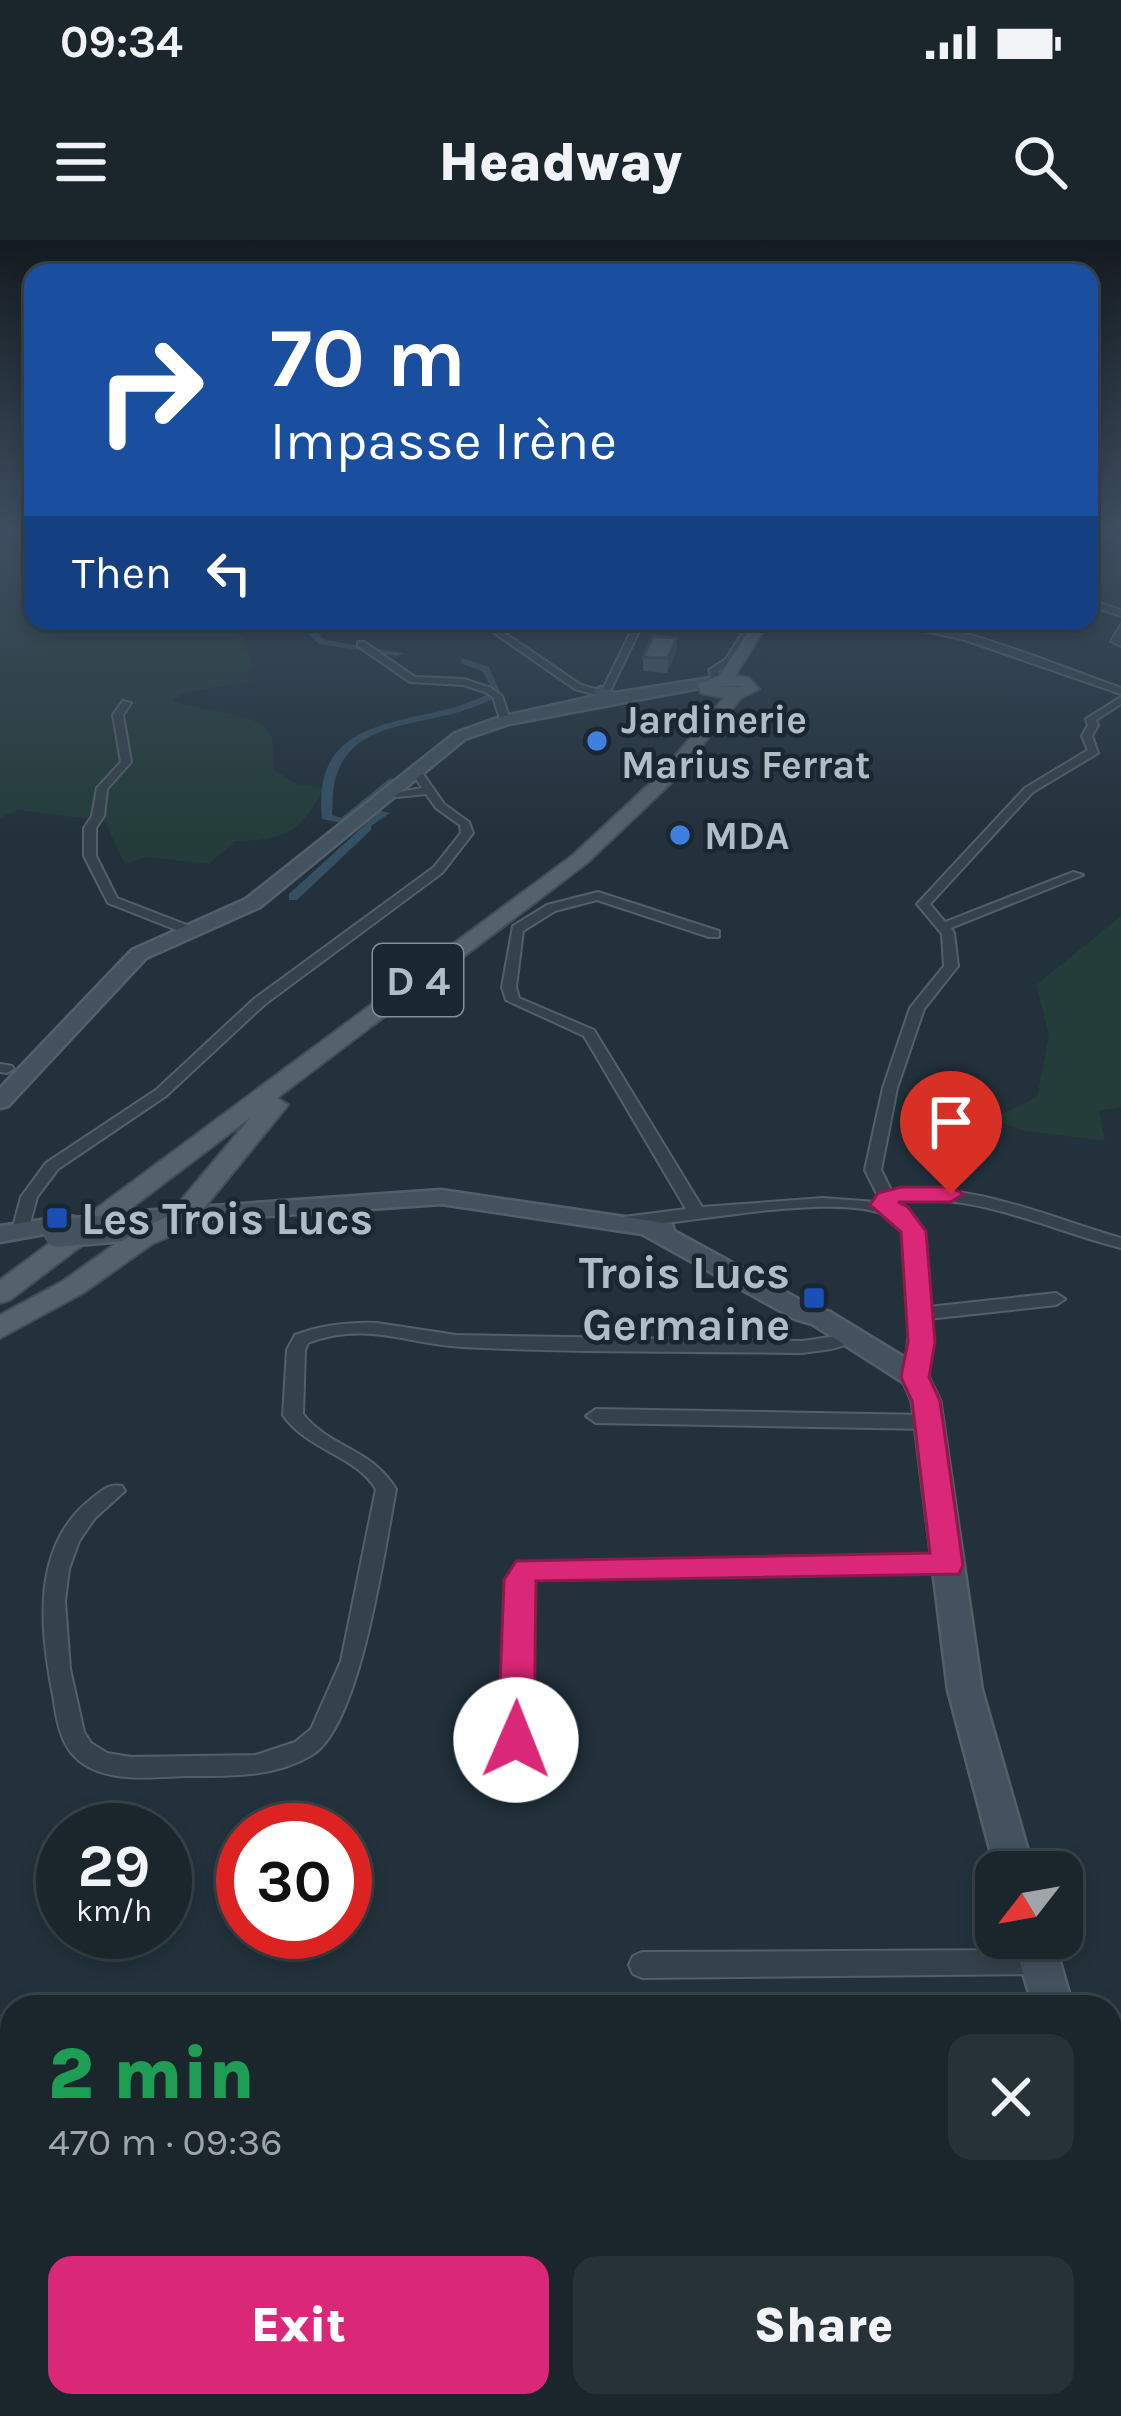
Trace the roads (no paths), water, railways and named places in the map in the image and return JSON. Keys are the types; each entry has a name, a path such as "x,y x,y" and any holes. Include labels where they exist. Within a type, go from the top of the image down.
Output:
{"main road":[{"name":"D 4","path":"0,1290 296,1076 595,847 658,786 754,634"},
{"path":"0,1328 73,1287 133,1226 196,1211 296,1076"}],"street":[{"path":"499,634 573,684 610,693"},
{"path":"610,693 635,634"},
{"path":"945,634 1121,696"},
{"path":"365,648 413,680 464,682 495,694 505,720"},
{"path":"0,1100 139,954 253,903 463,734 610,693 721,685"},
{"path":"900,1368 921,1336 914,1231 885,1201 873,1170 917,1008 951,966 945,926 923,907 1029,790 1094,751 1087,736 1091,719 1121,696"},
{"path":"127,703 118,715 126,762 102,788 98,816 90,828 91,856 112,900 188,930"},
{"path":"133,1226 37,1230 29,1197 52,1166 161,1093 260,1002 392,907 457,850 467,833 465,824 448,814 417,772"},
{"path":"387,795 430,790"},
{"path":"945,926 1077,875"},
{"path":"697,1214 589,1033 513,1000 509,987 517,959 518,929 551,908 592,897 714,934"},
{"path":"196,1211 441,1197 640,1224 697,1214 885,1201 934,1191 1121,1244"},
{"path":"640,1224 835,1326 900,1368 926,1416 965,1690 1009,1851"},
{"path":"919,1314 1056,1299"},
{"path":"115,1491 78,1520 56,1572 52,1613 73,1735 82,1750 101,1762 131,1767 278,1761 320,1736 352,1661 386,1489 377,1471 317,1442 293,1415 296,1350 301,1339 341,1328 418,1332 456,1341 802,1347 833,1343 835,1326"},
{"path":"900,1368 921,1336"},
{"path":"596,1416 926,1416"},
{"path":"516,1740 520,1580 528,1569 947,1565"},
{"path":"643,1965 975,1952"},
{"path":"1039,1959 1049,1995"}],"waterway":[{"path":"313,634 322,642 398,653"},
{"path":"463,661 486,669 497,690"},
{"path":"394,780 343,822 326,817 329,779 341,753 359,737 490,697"},
{"path":"372,823 384,813"},
{"path":"293,897 367,828"}],"place":[{"name":"Jardinerie Marius Ferrat","path":"597,741"},
{"name":"MDA","path":"680,835"},
{"name":"Les Trois Lucs","path":"57,1218"},
{"name":"Trois Lucs Germaine","path":"814,1298"}]}
